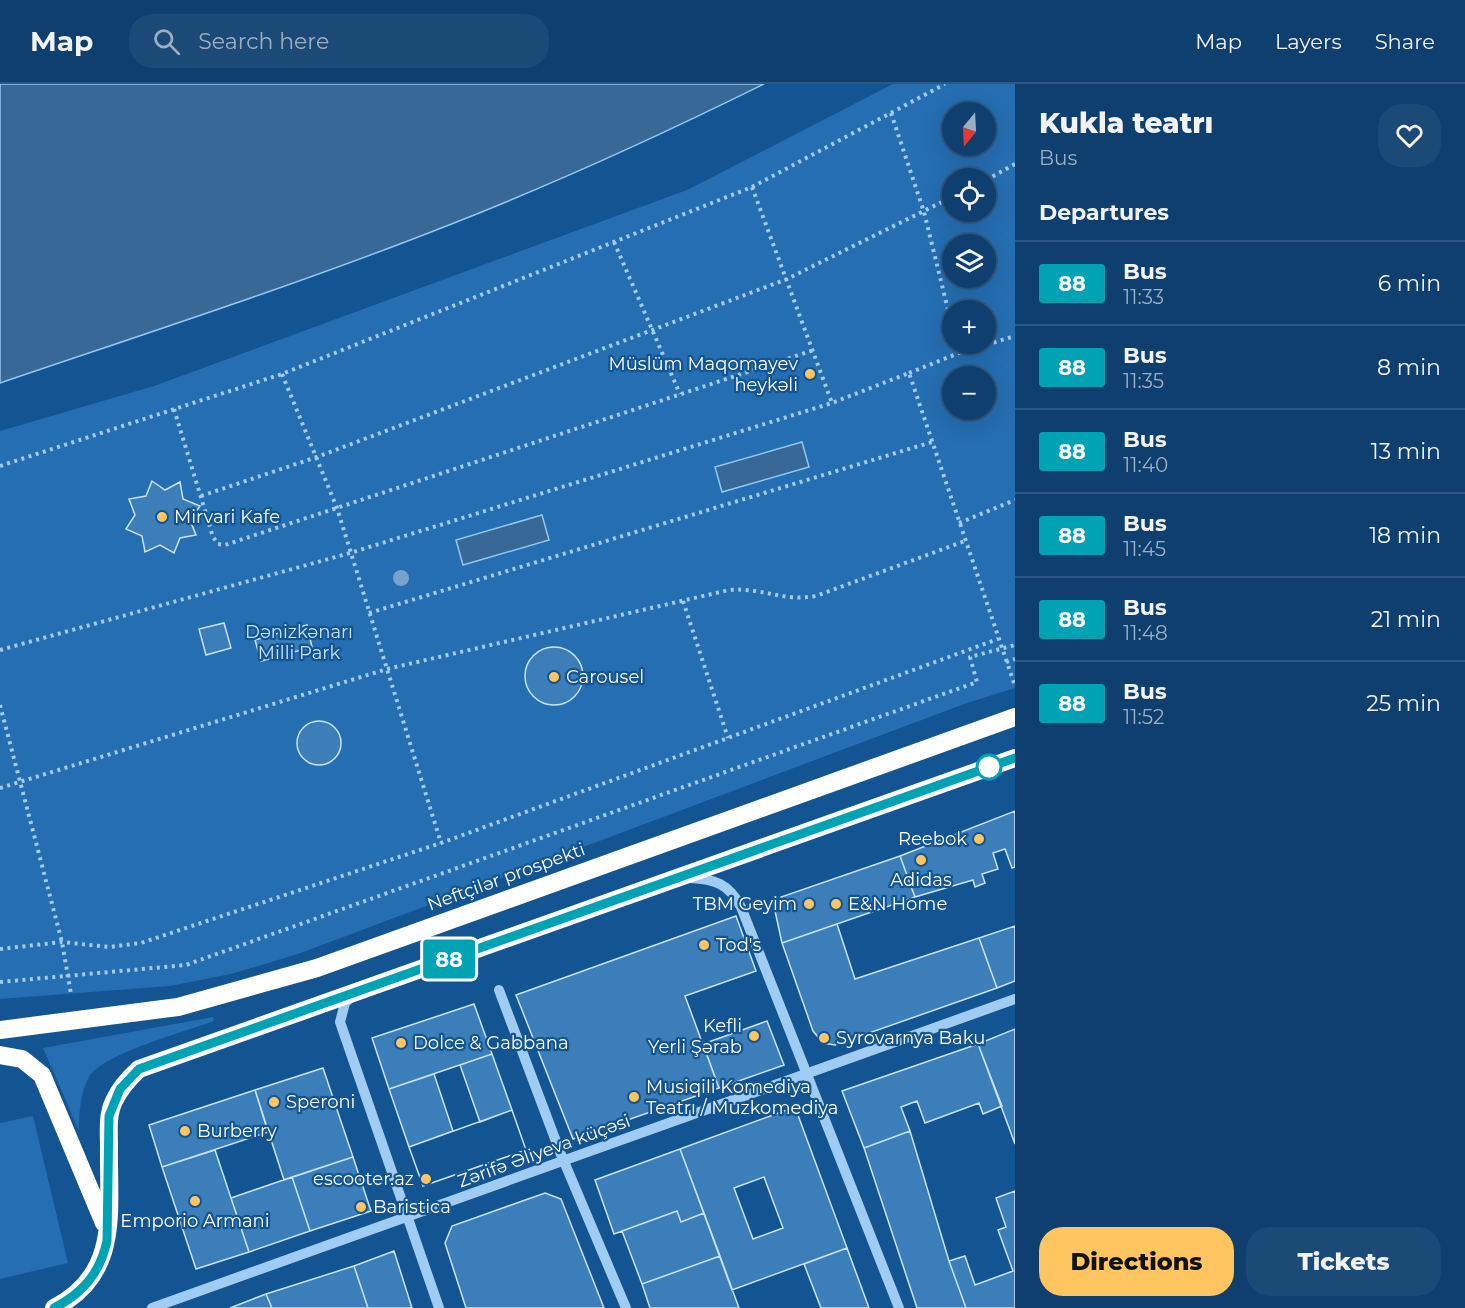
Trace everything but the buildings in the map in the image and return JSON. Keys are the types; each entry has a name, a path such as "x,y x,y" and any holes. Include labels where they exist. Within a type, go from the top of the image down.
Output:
{"highway":[{"name":"Neftçilər prospekti","path":"0,1030 126,1016 178,1007 306,971 1015,717"},
{"path":"54,1308 82,1290 92,1280 104,1257 107,1230 109,1116 112,1103 129,1078 151,1063 1015,758"},
{"path":"0,1055 22,1059 42,1075 107,1230"}],"street":[{"path":"674,878 709,879 723,884 734,893 899,1308"},
{"path":"499,990 564,1160 626,1308"},
{"path":"357,992 345,1003 340,1022 439,1308"},
{"name":"Zərifə Əliyeva küçəsi","path":"152,1308 187,1303 564,1160 1015,999"}],"path":[{"path":"0,466 282,374 752,188 945,84"},
{"path":"891,113 924,212 946,300"},
{"path":"996,174 1015,164"},
{"path":"752,188 832,403"},
{"path":"201,496 317,457 787,279 942,202"},
{"path":"614,242 680,394"},
{"path":"996,342 1015,336"},
{"path":"174,409 213,537 218,544 225,545 813,350"},
{"path":"0,650 350,553 832,403 956,354"},
{"path":"909,373 1015,686"},
{"path":"282,374 337,508 441,843"},
{"path":"369,613 932,442"},
{"path":"959,523 1015,500"},
{"path":"0,788 387,669 747,588 795,600 816,596 965,541"},
{"path":"683,601 728,738"},
{"path":"0,949 62,942 109,947 141,943 441,843 998,639"},
{"path":"0,981 186,965 977,682 970,657 1015,645"},
{"path":"1006,662 1015,659"},
{"path":"0,705 62,942 71,994"}],"green space":[{"name":"Dənizkənarı Milli Park","path":"893,84 1015,84 1015,688 967,703 298,954 231,974 170,986 0,999 0,431 154,386 687,190"},
{"path":"213,1017 214,1021 127,1052 97,1068 89,1077 82,1097 79,1131 43,1048"},
{"path":"33,1116 68,1263 0,1279 0,1123"}],"shaded area":[{"path":"0,84 764,84 608,158 449,225 282,287 0,383"},
{"path":"802,442 809,467 722,492 715,467"},
{"path":"542,515 549,540 463,565 456,540"}],"bus line":[{"name":"88","path":"54,1308 82,1290 92,1280 104,1257 107,1241 109,1116 112,1103 120,1089 139,1069 1015,758"}],"place":[{"name":"Müslüm Maqomayev heykəli","path":"810,374"},
{"name":"Mirvari Kafe","path":"162,517"},
{"name":"Carousel","path":"554,677"},
{"name":"Reebok","path":"979,839"},
{"name":"Adidas","path":"921,860"},
{"name":"TBM Geyim","path":"809,904"},
{"name":"E&N Home","path":"836,904"},
{"name":"Tod's","path":"704,945"},
{"name":"Kefli Yerli Şərab","path":"754,1036"},
{"name":"Syrovarnya Baku","path":"824,1038"},
{"name":"Dolce & Gabbana","path":"401,1043"},
{"name":"Musiqili Komediya Teatrı / Muzkomediya","path":"634,1097"},
{"name":"Speroni","path":"274,1102"},
{"name":"Burberry","path":"185,1131"},
{"name":"escooter.az","path":"426,1179"},
{"name":"Emporio Armani","path":"195,1201"},
{"name":"Baristica","path":"361,1207"}]}
